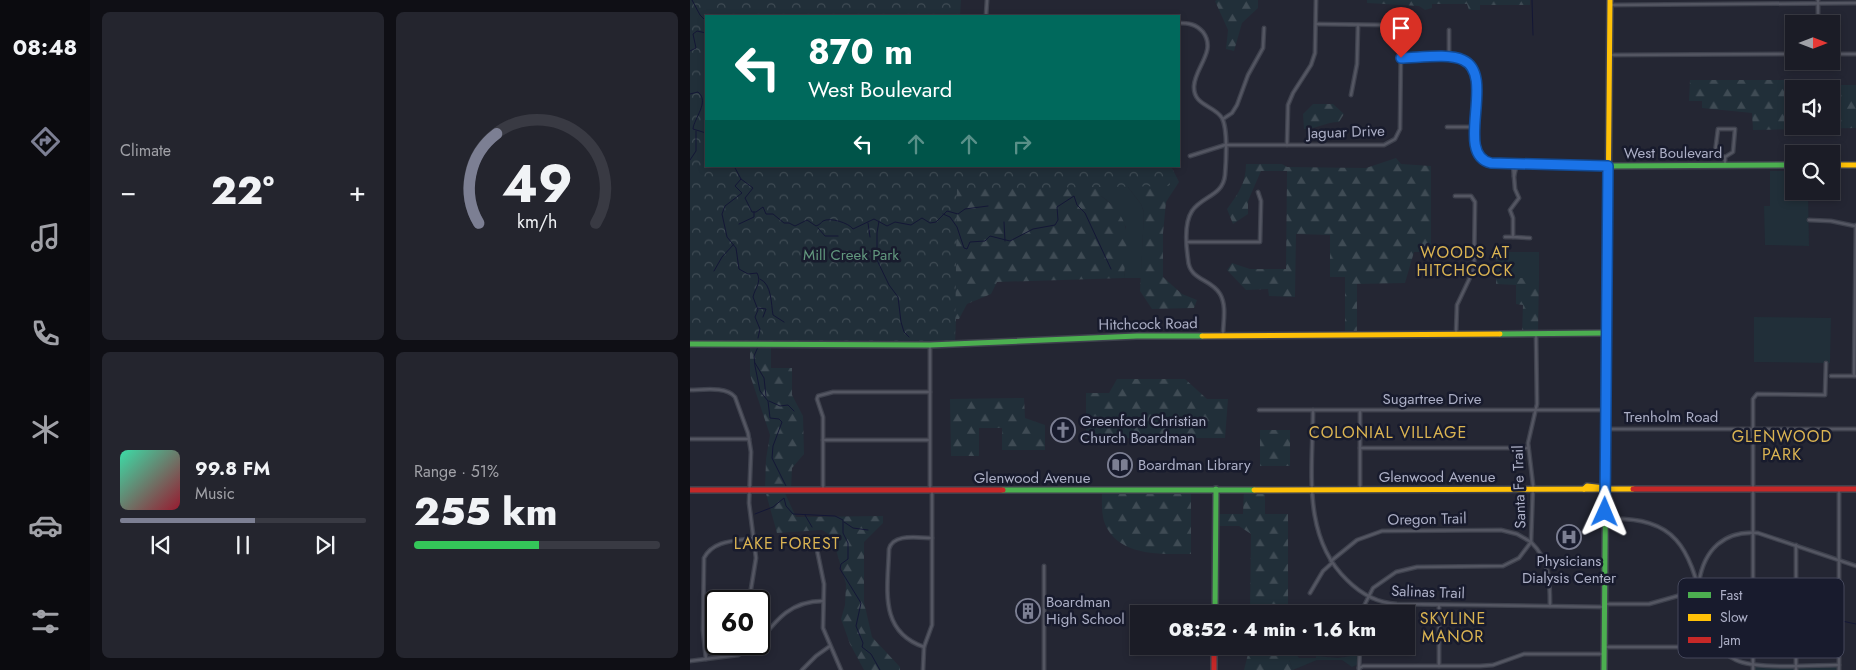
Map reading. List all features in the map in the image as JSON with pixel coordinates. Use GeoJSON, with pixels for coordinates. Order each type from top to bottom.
{"type":"FeatureCollection","features":[{"type":"Feature","properties":{"kind":"street"},"geometry":{"type":"LineString","coordinates":[[986,0],[986,15]]}},
{"type":"Feature","properties":{"kind":"street"},"geometry":{"type":"LineString","coordinates":[[1287,145],[1288,105],[1313,60],[1316,0]]}},
{"type":"Feature","properties":{"kind":"street"},"geometry":{"type":"LineString","coordinates":[[1604,670],[1610,2],[1856,3]]}},
{"type":"Feature","properties":{"kind":"street"},"geometry":{"type":"LineString","coordinates":[[1818,2],[1818,15]]}},
{"type":"Feature","properties":{"kind":"street"},"geometry":{"type":"LineString","coordinates":[[1180,23],[1195,26],[1206,37],[1207,53],[1195,80],[1194,92],[1201,103],[1217,112],[1223,119],[1225,145],[1223,183],[1215,193],[1199,203],[1192,211],[1188,222],[1188,261],[1192,272],[1216,288],[1222,298],[1223,335]]}},
{"type":"Feature","properties":{"kind":"street","name":"Jaguar Drive"},"geometry":{"type":"LineString","coordinates":[[1190,156],[1225,145],[1384,144],[1393,141],[1400,129],[1401,58],[1400,39],[1394,28],[1385,25],[1316,24]]}},
{"type":"Feature","properties":{"kind":"street"},"geometry":{"type":"LineString","coordinates":[[1351,95],[1357,64],[1358,25]]}},
{"type":"Feature","properties":{"kind":"street"},"geometry":{"type":"LineString","coordinates":[[1223,119],[1238,106],[1248,75],[1263,48],[1264,28]]}},
{"type":"Feature","properties":{"kind":"street"},"geometry":{"type":"LineString","coordinates":[[1449,58],[1450,30]]}},
{"type":"Feature","properties":{"kind":"street"},"geometry":{"type":"LineString","coordinates":[[1609,55],[1785,54]]}},
{"type":"Feature","properties":{"kind":"street"},"geometry":{"type":"LineString","coordinates":[[1840,54],[1856,54]]}},
{"type":"Feature","properties":{"kind":"street","name":"West Boulevard"},"geometry":{"type":"LineString","coordinates":[[1401,58],[1465,60],[1475,72],[1476,150],[1481,158],[1489,163],[1608,166],[1785,166]]}},
{"type":"Feature","properties":{"kind":"street"},"geometry":{"type":"LineString","coordinates":[[1446,126],[1476,127]]}},
{"type":"Feature","properties":{"kind":"street"},"geometry":{"type":"LineString","coordinates":[[1718,129],[1735,129],[1733,152],[1725,157],[1715,153],[1718,129]]}},
{"type":"Feature","properties":{"kind":"street"},"geometry":{"type":"LineString","coordinates":[[1725,157],[1725,166]]}},
{"type":"Feature","properties":{"kind":"street"},"geometry":{"type":"LineString","coordinates":[[1513,237],[1513,218],[1510,210],[1520,198],[1515,189],[1515,164]]}},
{"type":"Feature","properties":{"kind":"street"},"geometry":{"type":"LineString","coordinates":[[1840,165],[1856,165]]}},
{"type":"Feature","properties":{"kind":"street"},"geometry":{"type":"LineString","coordinates":[[1188,242],[1260,242],[1261,201],[1258,192]]}},
{"type":"Feature","properties":{"kind":"street"},"geometry":{"type":"LineString","coordinates":[[1455,196],[1471,196],[1475,202],[1474,269],[1457,305],[1456,334]]}},
{"type":"Feature","properties":{"kind":"street"},"geometry":{"type":"LineString","coordinates":[[1809,220],[1832,221],[1856,226],[1855,376],[1831,376]]}},
{"type":"Feature","properties":{"kind":"street"},"geometry":{"type":"LineString","coordinates":[[1505,237],[1530,238]]}},
{"type":"Feature","properties":{"kind":"street","name":"Santa Fe Trail"},"geometry":{"type":"LineString","coordinates":[[1536,333],[1536,410],[1528,448],[1533,489],[1531,542],[1541,554],[1548,568],[1550,606]]}},
{"type":"Feature","properties":{"kind":"street","name":"Hitchcock Road"},"geometry":{"type":"LineString","coordinates":[[690,344],[930,345],[1136,336],[1606,333]]}},
{"type":"Feature","properties":{"kind":"street"},"geometry":{"type":"LineString","coordinates":[[923,670],[924,647],[932,625],[930,345]]}},
{"type":"Feature","properties":{"kind":"street"},"geometry":{"type":"LineString","coordinates":[[1753,578],[1753,429],[1755,395],[1825,395],[1826,363]]}},
{"type":"Feature","properties":{"kind":"street"},"geometry":{"type":"LineString","coordinates":[[690,390],[727,390],[732,393],[748,438],[751,452],[749,490],[756,567],[751,590]]}},
{"type":"Feature","properties":{"kind":"street"},"geometry":{"type":"LineString","coordinates":[[823,490],[823,417],[817,400],[819,395],[833,392],[930,392]]}},
{"type":"Feature","properties":{"kind":"street","name":"Sugartree Drive"},"geometry":{"type":"LineString","coordinates":[[1259,410],[1606,410]]}},
{"type":"Feature","properties":{"kind":"street","name":"Salinas Trail"},"geometry":{"type":"LineString","coordinates":[[1313,410],[1313,489],[1316,526],[1331,562],[1350,584],[1368,596],[1390,604],[1550,606],[1650,604],[1678,596]]}},
{"type":"Feature","properties":{"kind":"street"},"geometry":{"type":"LineString","coordinates":[[1360,410],[1360,489]]}},
{"type":"Feature","properties":{"kind":"street","name":"Trenholm Road"},"geometry":{"type":"LineString","coordinates":[[1606,429],[1856,429]]}},
{"type":"Feature","properties":{"kind":"street"},"geometry":{"type":"LineString","coordinates":[[690,439],[748,438]]}},
{"type":"Feature","properties":{"kind":"street"},"geometry":{"type":"LineString","coordinates":[[823,440],[930,440]]}},
{"type":"Feature","properties":{"kind":"street"},"geometry":{"type":"LineString","coordinates":[[1360,448],[1528,448]]}},
{"type":"Feature","properties":{"kind":"street"},"geometry":{"type":"LineString","coordinates":[[1838,489],[1839,578]]}},
{"type":"Feature","properties":{"kind":"street","name":"Glenwood Avenue"},"geometry":{"type":"LineString","coordinates":[[690,490],[1856,489]]}},
{"type":"Feature","properties":{"kind":"street"},"geometry":{"type":"LineString","coordinates":[[1215,605],[1216,490]]}},
{"type":"Feature","properties":{"kind":"street"},"geometry":{"type":"LineString","coordinates":[[1605,519],[1643,520],[1667,532],[1685,551],[1696,578]]}},
{"type":"Feature","properties":{"kind":"street","name":"Oregon Trail"},"geometry":{"type":"LineString","coordinates":[[1310,593],[1323,571],[1357,540],[1390,530],[1501,530],[1517,534],[1531,542]]}},
{"type":"Feature","properties":{"kind":"street"},"geometry":{"type":"LineString","coordinates":[[1700,578],[1704,562],[1717,544],[1734,534],[1753,532],[1856,566]]}},
{"type":"Feature","properties":{"kind":"street"},"geometry":{"type":"LineString","coordinates":[[706,659],[703,630],[704,558],[708,550],[718,544],[754,538]]}},
{"type":"Feature","properties":{"kind":"street"},"geometry":{"type":"LineString","coordinates":[[924,647],[902,636],[891,618],[888,604],[889,549],[891,543],[897,539],[932,538]]}},
{"type":"Feature","properties":{"kind":"street"},"geometry":{"type":"LineString","coordinates":[[1364,605],[1368,596],[1382,580],[1401,570],[1417,567],[1503,566],[1520,558],[1531,542]]}},
{"type":"Feature","properties":{"kind":"street"},"geometry":{"type":"LineString","coordinates":[[816,545],[824,578],[822,624],[841,670]]}},
{"type":"Feature","properties":{"kind":"street"},"geometry":{"type":"LineString","coordinates":[[1796,545],[1796,578]]}},
{"type":"Feature","properties":{"kind":"street"},"geometry":{"type":"LineString","coordinates":[[1044,566],[1044,670]]}},
{"type":"Feature","properties":{"kind":"street"},"geometry":{"type":"LineString","coordinates":[[770,630],[790,608],[804,602],[823,601]]}},
{"type":"Feature","properties":{"kind":"street"},"geometry":{"type":"LineString","coordinates":[[1439,604],[1439,666]]}},
{"type":"Feature","properties":{"kind":"street"},"geometry":{"type":"LineString","coordinates":[[802,670],[816,656],[830,646]]}},
{"type":"Feature","properties":{"kind":"street"},"geometry":{"type":"LineString","coordinates":[[1604,647],[1678,648]]}},
{"type":"Feature","properties":{"kind":"street"},"geometry":{"type":"LineString","coordinates":[[1359,669],[1363,666],[1488,666],[1524,654],[1604,654]]}},
{"type":"Feature","properties":{"kind":"street"},"geometry":{"type":"LineString","coordinates":[[690,661],[732,655]]}},
{"type":"Feature","properties":{"kind":"street"},"geometry":{"type":"LineString","coordinates":[[1214,655],[1214,670]]}},
{"type":"Feature","properties":{"kind":"street"},"geometry":{"type":"LineString","coordinates":[[1359,669],[1360,655]]}},
{"type":"Feature","properties":{"kind":"street"},"geometry":{"type":"LineString","coordinates":[[1732,658],[1753,665],[1839,665]]}},
{"type":"Feature","properties":{"kind":"street"},"geometry":{"type":"LineString","coordinates":[[1753,658],[1753,670]]}},
{"type":"Feature","properties":{"kind":"street"},"geometry":{"type":"LineString","coordinates":[[1796,658],[1796,670]]}},
{"type":"Feature","properties":{"kind":"street"},"geometry":{"type":"LineString","coordinates":[[1839,658],[1839,670]]}},
{"type":"Feature","properties":{"kind":"green space","name":"Mill Creek Park"},"geometry":{"type":"Polygon","coordinates":[[[690,0],[961,0],[960,15],[705,15],[705,167],[1172,167],[1179,182],[1166,202],[1163,233],[1163,277],[1182,294],[1197,300],[1194,308],[1152,309],[1140,291],[1144,212],[1141,204],[1128,187],[1101,187],[1101,196],[1120,214],[1124,223],[1127,242],[1124,278],[997,282],[991,294],[967,304],[959,319],[956,319],[955,344],[771,344],[771,368],[792,368],[792,395],[803,416],[804,454],[792,468],[791,490],[784,491],[796,517],[883,516],[883,523],[864,542],[864,602],[872,637],[900,667],[900,670],[864,670],[850,644],[841,619],[845,605],[846,584],[832,536],[822,530],[777,533],[765,490],[766,459],[770,435],[750,375],[750,344],[690,344],[690,0]]]}},
{"type":"Feature","properties":{"kind":"green space","name":"Mill Creek Park"},"geometry":{"type":"Polygon","coordinates":[[[690,0],[957,0],[957,15],[705,15],[705,167],[1170,167],[1170,186],[957,189],[955,344],[690,344],[690,0]]]}},
{"type":"Feature","properties":{"kind":"green space"},"geometry":{"type":"Polygon","coordinates":[[[1258,0],[1258,8],[1242,23],[1234,51],[1226,49],[1228,30],[1215,1],[1258,0]]]}},
{"type":"Feature","properties":{"kind":"green space"},"geometry":{"type":"Polygon","coordinates":[[[1367,0],[1530,0],[1530,5],[1480,5],[1480,10],[1469,10],[1467,4],[1432,4],[1432,8],[1425,10],[1419,6],[1367,3],[1367,0]]]}},
{"type":"Feature","properties":{"kind":"green space"},"geometry":{"type":"Polygon","coordinates":[[[1690,80],[1785,80],[1785,129],[1753,130],[1752,113],[1702,108],[1702,101],[1689,101],[1690,80]]]}},
{"type":"Feature","properties":{"kind":"green space"},"geometry":{"type":"Polygon","coordinates":[[[1840,85],[1856,85],[1856,128],[1840,128],[1840,85]]]}},
{"type":"Feature","properties":{"kind":"green space"},"geometry":{"type":"Polygon","coordinates":[[[1313,104],[1333,104],[1344,114],[1339,122],[1304,129],[1303,114],[1313,104]]]}},
{"type":"Feature","properties":{"kind":"green space"},"geometry":{"type":"Polygon","coordinates":[[[1396,158],[1401,164],[1431,166],[1431,252],[1414,252],[1405,283],[1357,284],[1357,335],[1345,335],[1345,277],[1330,277],[1330,235],[1296,234],[1295,297],[1269,296],[1268,289],[1246,290],[1227,270],[1232,263],[1250,269],[1286,269],[1287,171],[1261,171],[1248,201],[1248,214],[1233,224],[1227,209],[1241,188],[1245,177],[1246,164],[1282,164],[1287,167],[1366,168],[1396,158]]]}},
{"type":"Feature","properties":{"kind":"green space"},"geometry":{"type":"Polygon","coordinates":[[[1770,171],[1785,171],[1785,200],[1808,200],[1809,246],[1765,245],[1764,206],[1770,206],[1770,171]]]}},
{"type":"Feature","properties":{"kind":"green space"},"geometry":{"type":"Polygon","coordinates":[[[1101,187],[1128,187],[1141,204],[1144,212],[1141,278],[1124,278],[1126,227],[1110,203],[1101,196],[1101,187]]]}},
{"type":"Feature","properties":{"kind":"green space"},"geometry":{"type":"Polygon","coordinates":[[[1496,252],[1507,252],[1507,278],[1539,278],[1538,333],[1522,334],[1523,305],[1516,304],[1516,285],[1496,284],[1496,252]]]}},
{"type":"Feature","properties":{"kind":"green space"},"geometry":{"type":"Polygon","coordinates":[[[1507,252],[1539,252],[1539,278],[1506,278],[1507,252]]]}},
{"type":"Feature","properties":{"kind":"green space"},"geometry":{"type":"Polygon","coordinates":[[[1754,317],[1831,318],[1830,363],[1754,362],[1754,317]]]}},
{"type":"Feature","properties":{"kind":"green space"},"geometry":{"type":"Polygon","coordinates":[[[1117,379],[1185,379],[1207,399],[1228,399],[1225,438],[1086,438],[1086,393],[1109,393],[1117,379]]]}},
{"type":"Feature","properties":{"kind":"green space"},"geometry":{"type":"Polygon","coordinates":[[[1024,398],[1025,418],[1045,425],[1045,450],[1002,450],[1002,428],[979,428],[979,456],[951,456],[950,399],[1024,398]]]}},
{"type":"Feature","properties":{"kind":"green space"},"geometry":{"type":"Polygon","coordinates":[[[1260,430],[1290,430],[1290,466],[1260,466],[1260,430]]]}},
{"type":"Feature","properties":{"kind":"green space"},"geometry":{"type":"Polygon","coordinates":[[[1191,489],[1191,554],[1154,553],[1130,548],[1120,543],[1111,535],[1105,524],[1102,512],[1102,490],[1191,489]]]}},
{"type":"Feature","properties":{"kind":"green space"},"geometry":{"type":"Polygon","coordinates":[[[1244,489],[1265,489],[1265,514],[1288,514],[1288,605],[1250,605],[1251,534],[1239,526],[1215,526],[1215,514],[1243,514],[1244,489]]]}},
{"type":"Feature","properties":{"kind":"green space"},"geometry":{"type":"Polygon","coordinates":[[[1248,655],[1289,655],[1293,670],[1244,670],[1248,655]]]}},
{"type":"Feature","properties":{"kind":"green space"},"geometry":{"type":"Polygon","coordinates":[[[1289,655],[1297,655],[1299,658],[1360,656],[1359,664],[1352,667],[1342,660],[1317,660],[1293,670],[1289,655]]]}},
{"type":"Feature","properties":{"kind":"green space"},"geometry":{"type":"Polygon","coordinates":[[[1753,665],[1839,665],[1839,670],[1753,670],[1753,665]]]}},
{"type":"Feature","properties":{"kind":"waterway"},"geometry":{"type":"LineString","coordinates":[[692,0],[705,20]]}},
{"type":"Feature","properties":{"kind":"waterway"},"geometry":{"type":"LineString","coordinates":[[1532,0],[1533,35]]}},
{"type":"Feature","properties":{"kind":"waterway"},"geometry":{"type":"LineString","coordinates":[[690,51],[696,48],[693,34],[697,31],[705,33]]}},
{"type":"Feature","properties":{"kind":"waterway"},"geometry":{"type":"LineString","coordinates":[[690,94],[698,92],[702,100],[693,129],[705,133]]}},
{"type":"Feature","properties":{"kind":"waterway"},"geometry":{"type":"LineString","coordinates":[[690,160],[696,151],[696,131]]}},
{"type":"Feature","properties":{"kind":"waterway"},"geometry":{"type":"LineString","coordinates":[[735,167],[741,179],[735,186],[742,193],[725,206],[722,214],[727,237],[736,248],[739,269],[748,274],[757,273],[758,276],[753,297],[758,310],[755,317],[760,329],[758,338]]}},
{"type":"Feature","properties":{"kind":"waterway"},"geometry":{"type":"LineString","coordinates":[[741,179],[753,188],[745,198],[752,212],[756,212],[763,207],[766,214],[773,214],[784,223],[795,226],[807,220],[816,226],[826,220],[835,220],[853,229],[874,219],[887,226],[895,222],[911,225],[922,218],[930,223],[936,222],[947,211],[958,214],[965,209],[988,206]]}},
{"type":"Feature","properties":{"kind":"waterway"},"geometry":{"type":"LineString","coordinates":[[943,214],[950,217],[957,227],[964,248],[967,249],[970,242],[985,241],[990,236],[1010,241],[1033,229],[1055,225],[1058,220],[1057,207],[1074,196],[1077,205],[1085,213],[1111,269]]}},
{"type":"Feature","properties":{"kind":"waterway"},"geometry":{"type":"LineString","coordinates":[[739,224],[754,217],[754,212]]}},
{"type":"Feature","properties":{"kind":"waterway"},"geometry":{"type":"LineString","coordinates":[[879,221],[877,260],[889,285],[898,297],[901,322],[904,332],[909,337]]}},
{"type":"Feature","properties":{"kind":"waterway"},"geometry":{"type":"LineString","coordinates":[[1004,222],[1005,241]]}},
{"type":"Feature","properties":{"kind":"waterway"},"geometry":{"type":"LineString","coordinates":[[868,223],[870,237]]}},
{"type":"Feature","properties":{"kind":"waterway"},"geometry":{"type":"LineString","coordinates":[[818,228],[825,236],[838,236]]}},
{"type":"Feature","properties":{"kind":"waterway"},"geometry":{"type":"LineString","coordinates":[[714,271],[722,257],[734,244]]}},
{"type":"Feature","properties":{"kind":"waterway"},"geometry":{"type":"LineString","coordinates":[[760,279],[767,285],[769,290],[773,315],[784,322]]}},
{"type":"Feature","properties":{"kind":"waterway"},"geometry":{"type":"LineString","coordinates":[[758,308],[766,309],[763,317]]}},
{"type":"Feature","properties":{"kind":"waterway"},"geometry":{"type":"LineString","coordinates":[[758,347],[754,356],[760,391],[768,401],[770,418],[779,419],[782,422],[773,446],[772,458],[786,486]]}},
{"type":"Feature","properties":{"kind":"waterway"},"geometry":{"type":"LineString","coordinates":[[755,363],[764,378],[766,396]]}},
{"type":"Feature","properties":{"kind":"waterway"},"geometry":{"type":"LineString","coordinates":[[769,401],[780,406],[788,405],[794,411]]}},
{"type":"Feature","properties":{"kind":"waterway"},"geometry":{"type":"LineString","coordinates":[[755,514],[773,507],[784,498],[786,506],[793,514],[835,516],[843,520],[843,533],[848,543],[848,559],[841,564],[840,569],[861,603],[856,626],[863,643],[862,647],[871,654],[880,670]]}},
{"type":"Feature","properties":{"kind":"waterway"},"geometry":{"type":"LineString","coordinates":[[805,515],[812,527]]}},
{"type":"Feature","properties":{"kind":"waterway"},"geometry":{"type":"LineString","coordinates":[[844,522],[853,528],[868,530]]}},
{"type":"Feature","properties":{"kind":"waterway"},"geometry":{"type":"LineString","coordinates":[[1844,621],[1856,624]]}},
{"type":"Feature","properties":{"kind":"traffic: fast"},"geometry":{"type":"LineString","coordinates":[[1608,166],[1785,165]]}},
{"type":"Feature","properties":{"kind":"traffic: fast"},"geometry":{"type":"LineString","coordinates":[[1500,334],[1606,333]]}},
{"type":"Feature","properties":{"kind":"traffic: fast"},"geometry":{"type":"LineString","coordinates":[[690,344],[930,345],[1137,336],[1202,336]]}},
{"type":"Feature","properties":{"kind":"traffic: fast"},"geometry":{"type":"LineString","coordinates":[[1604,670],[1606,437]]}},
{"type":"Feature","properties":{"kind":"traffic: fast"},"geometry":{"type":"LineString","coordinates":[[1215,605],[1216,489]]}},
{"type":"Feature","properties":{"kind":"traffic: fast"},"geometry":{"type":"LineString","coordinates":[[1003,490],[1254,490]]}},
{"type":"Feature","properties":{"kind":"traffic: slow"},"geometry":{"type":"LineString","coordinates":[[1606,437],[1610,0]]}},
{"type":"Feature","properties":{"kind":"traffic: slow"},"geometry":{"type":"LineString","coordinates":[[1840,165],[1856,165]]}},
{"type":"Feature","properties":{"kind":"traffic: slow"},"geometry":{"type":"LineString","coordinates":[[1202,336],[1500,334]]}},
{"type":"Feature","properties":{"kind":"traffic: slow"},"geometry":{"type":"LineString","coordinates":[[1584,489],[1587,486],[1605,488]]}},
{"type":"Feature","properties":{"kind":"traffic: slow"},"geometry":{"type":"LineString","coordinates":[[1254,490],[1633,489]]}},
{"type":"Feature","properties":{"kind":"traffic: jam"},"geometry":{"type":"LineString","coordinates":[[1633,489],[1856,489]]}},
{"type":"Feature","properties":{"kind":"traffic: jam"},"geometry":{"type":"LineString","coordinates":[[690,490],[1003,490]]}},
{"type":"Feature","properties":{"kind":"traffic: jam"},"geometry":{"type":"LineString","coordinates":[[1214,655],[1214,670]]}},
{"type":"Feature","properties":{"kind":"place","name":"Greenford Christian Church Boardman"},"geometry":{"type":"Point","coordinates":[1063,430]}},
{"type":"Feature","properties":{"kind":"place","name":"Boardman Library"},"geometry":{"type":"Point","coordinates":[1120,465]}},
{"type":"Feature","properties":{"kind":"place","name":"Physicians Dialysis Center"},"geometry":{"type":"Point","coordinates":[1569,537]}},
{"type":"Feature","properties":{"kind":"place","name":"Boardman High School"},"geometry":{"type":"Point","coordinates":[1028,611]}},
{"type":"Feature","properties":{"kind":"district","name":"WOODS AT HITCHCOCK"},"geometry":{"type":"Point","coordinates":[1465,261]}},
{"type":"Feature","properties":{"kind":"district","name":"COLONIAL VILLAGE"},"geometry":{"type":"Point","coordinates":[1388,432]}},
{"type":"Feature","properties":{"kind":"district","name":"GLENWOOD PARK"},"geometry":{"type":"Point","coordinates":[1782,445]}},
{"type":"Feature","properties":{"kind":"district","name":"LAKE FOREST"},"geometry":{"type":"Point","coordinates":[787,543]}},
{"type":"Feature","properties":{"kind":"district","name":"SKYLINE MANOR"},"geometry":{"type":"Point","coordinates":[1453,627]}},
{"type":"Feature","properties":{"kind":"route"},"geometry":{"type":"LineString","coordinates":[[1401,58],[1458,58],[1465,60],[1473,68],[1476,79],[1476,150],[1479,157],[1484,161],[1491,163],[1608,166],[1605,512]]}}]}
